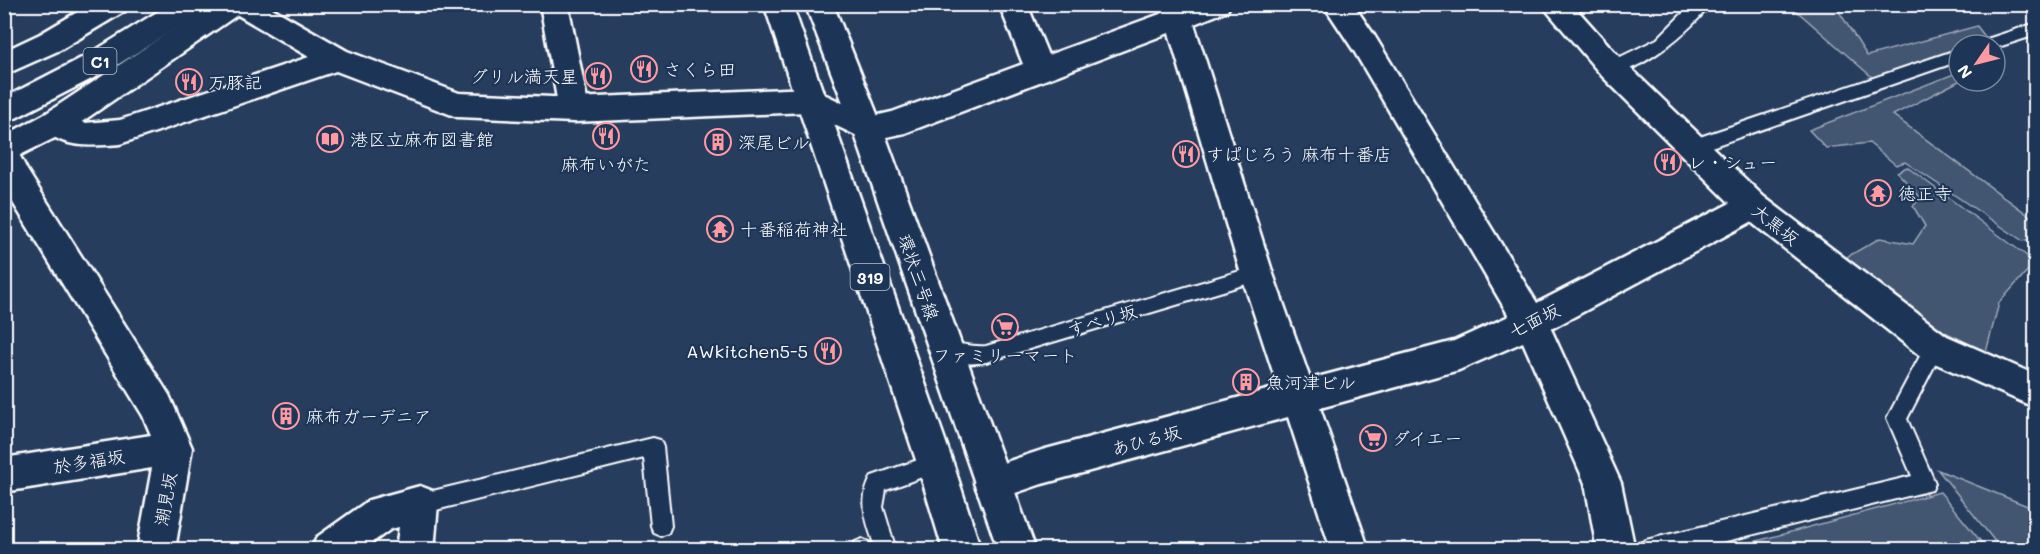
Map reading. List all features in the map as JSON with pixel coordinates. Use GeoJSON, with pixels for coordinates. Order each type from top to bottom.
{"type":"FeatureCollection","features":[{"type":"Feature","properties":{"kind":"main road"},"geometry":{"type":"LineString","coordinates":[[4,64],[50,42],[115,4]]}},
{"type":"Feature","properties":{"kind":"main road"},"geometry":{"type":"LineString","coordinates":[[174,448],[157,407],[15,178],[4,153],[56,123],[233,4]]}},
{"type":"Feature","properties":{"kind":"main road"},"geometry":{"type":"LineString","coordinates":[[241,4],[337,59],[457,105],[574,110],[811,100],[868,129],[894,124],[1040,71],[1177,12],[1217,4]]}},
{"type":"Feature","properties":{"kind":"main road"},"geometry":{"type":"LineString","coordinates":[[554,4],[574,110]]}},
{"type":"Feature","properties":{"kind":"main road","name":"319"},"geometry":{"type":"LineString","coordinates":[[778,4],[935,463],[962,549]]}},
{"type":"Feature","properties":{"kind":"main road","name":"環状三号線"},"geometry":{"type":"LineString","coordinates":[[819,4],[868,129],[1017,549]]}},
{"type":"Feature","properties":{"kind":"main road"},"geometry":{"type":"LineString","coordinates":[[1013,4],[1040,71]]}},
{"type":"Feature","properties":{"kind":"main road"},"geometry":{"type":"LineString","coordinates":[[1337,4],[1364,43],[1531,323],[1603,483],[1616,549]]}},
{"type":"Feature","properties":{"kind":"main road","name":"大黒坂"},"geometry":{"type":"LineString","coordinates":[[1555,4],[1612,68],[1694,146],[1753,207],[1935,347],[2036,392]]}},
{"type":"Feature","properties":{"kind":"main road","name":"C1"},"geometry":{"type":"LineString","coordinates":[[7,102],[101,61],[182,7]]}},
{"type":"Feature","properties":{"kind":"main road"},"geometry":{"type":"LineString","coordinates":[[1177,12],[1257,274],[1350,549]]}},
{"type":"Feature","properties":{"kind":"main road"},"geometry":{"type":"LineString","coordinates":[[56,123],[83,135],[120,132],[337,59]]}},
{"type":"Feature","properties":{"kind":"main road","name":"七面坂"},"geometry":{"type":"LineString","coordinates":[[1301,399],[1459,355],[1531,323],[1753,207]]}},
{"type":"Feature","properties":{"kind":"main road","name":"あひる坂"},"geometry":{"type":"LineString","coordinates":[[992,483],[1042,467],[1301,399]]}},
{"type":"Feature","properties":{"kind":"main road","name":"於多福坂"},"geometry":{"type":"LineString","coordinates":[[4,475],[174,448]]}},
{"type":"Feature","properties":{"kind":"main road","name":"潮見坂"},"geometry":{"type":"LineString","coordinates":[[156,549],[174,448]]}},
{"type":"Feature","properties":{"kind":"main road"},"geometry":{"type":"LineString","coordinates":[[330,549],[382,513],[420,504],[416,549]]}},
{"type":"Feature","properties":{"kind":"lane"},"geometry":{"type":"LineString","coordinates":[[1612,68],[1647,53],[1676,32],[1695,10],[1704,4]]}},
{"type":"Feature","properties":{"kind":"lane"},"geometry":{"type":"LineString","coordinates":[[2007,38],[2036,29]]}},
{"type":"Feature","properties":{"kind":"lane"},"geometry":{"type":"LineString","coordinates":[[1694,146],[1947,59]]}},
{"type":"Feature","properties":{"kind":"lane","name":"すべり坂"},"geometry":{"type":"LineString","coordinates":[[945,351],[974,356],[986,354],[1257,274]]}},
{"type":"Feature","properties":{"kind":"lane"},"geometry":{"type":"LineString","coordinates":[[1646,549],[1925,483],[1897,418],[1935,347]]}},
{"type":"Feature","properties":{"kind":"lane"},"geometry":{"type":"LineString","coordinates":[[420,504],[653,447],[661,526]]}},
{"type":"Feature","properties":{"kind":"lane"},"geometry":{"type":"LineString","coordinates":[[886,549],[872,504],[873,490],[879,483],[935,463]]}},
{"type":"Feature","properties":{"kind":"shaded area"},"geometry":{"type":"Polygon","coordinates":[[[1790,5],[1835,5],[1867,56],[1947,34],[1947,52],[1873,78],[1790,5]]]}},
{"type":"Feature","properties":{"kind":"shaded area"},"geometry":{"type":"Polygon","coordinates":[[[1977,26],[1982,33],[1951,33],[1977,26]]]}},
{"type":"Feature","properties":{"kind":"shaded area"},"geometry":{"type":"Polygon","coordinates":[[[1947,77],[1947,87],[1893,115],[2035,220],[2035,237],[2023,241],[1905,162],[1896,165],[1869,143],[1826,148],[1809,130],[1947,77]]]}},
{"type":"Feature","properties":{"kind":"shaded area"},"geometry":{"type":"Polygon","coordinates":[[[1907,167],[2035,262],[1999,303],[1986,352],[1918,319],[1845,258],[1880,238],[1913,244],[1925,226],[1913,206],[1921,198],[1897,172],[1907,167]]]}},
{"type":"Feature","properties":{"kind":"shaded area"},"geometry":{"type":"Polygon","coordinates":[[[1938,470],[2035,509],[2035,549],[2001,549],[1938,470]]]}},
{"type":"Feature","properties":{"kind":"shaded area"},"geometry":{"type":"Polygon","coordinates":[[[1940,492],[1987,549],[1727,549],[1940,492]]]}},
{"type":"Feature","properties":{"kind":"place","name":"さくら田"},"geometry":{"type":"Point","coordinates":[644,69]}},
{"type":"Feature","properties":{"kind":"place","name":"グリル満天星"},"geometry":{"type":"Point","coordinates":[598,76]}},
{"type":"Feature","properties":{"kind":"place","name":"万豚記"},"geometry":{"type":"Point","coordinates":[189,82]}},
{"type":"Feature","properties":{"kind":"place","name":"麻布いがた"},"geometry":{"type":"Point","coordinates":[606,136]}},
{"type":"Feature","properties":{"kind":"place","name":"港区立麻布図書館"},"geometry":{"type":"Point","coordinates":[330,139]}},
{"type":"Feature","properties":{"kind":"place","name":"深尾ビル"},"geometry":{"type":"Point","coordinates":[718,142]}},
{"type":"Feature","properties":{"kind":"place","name":"すぱじろう 麻布十番店"},"geometry":{"type":"Point","coordinates":[1186,154]}},
{"type":"Feature","properties":{"kind":"place","name":"レ・シュー"},"geometry":{"type":"Point","coordinates":[1668,162]}},
{"type":"Feature","properties":{"kind":"place","name":"徳正寺"},"geometry":{"type":"Point","coordinates":[1878,193]}},
{"type":"Feature","properties":{"kind":"place","name":"十番稲荷神社"},"geometry":{"type":"Point","coordinates":[720,229]}},
{"type":"Feature","properties":{"kind":"place","name":"ファミリーマート"},"geometry":{"type":"Point","coordinates":[1005,327]}},
{"type":"Feature","properties":{"kind":"place","name":"AWkitchen5-5"},"geometry":{"type":"Point","coordinates":[828,351]}},
{"type":"Feature","properties":{"kind":"place","name":"魚河津ビル"},"geometry":{"type":"Point","coordinates":[1246,382]}},
{"type":"Feature","properties":{"kind":"place","name":"麻布ガーデニア"},"geometry":{"type":"Point","coordinates":[286,416]}},
{"type":"Feature","properties":{"kind":"place","name":"ダイエー"},"geometry":{"type":"Point","coordinates":[1373,438]}}]}
